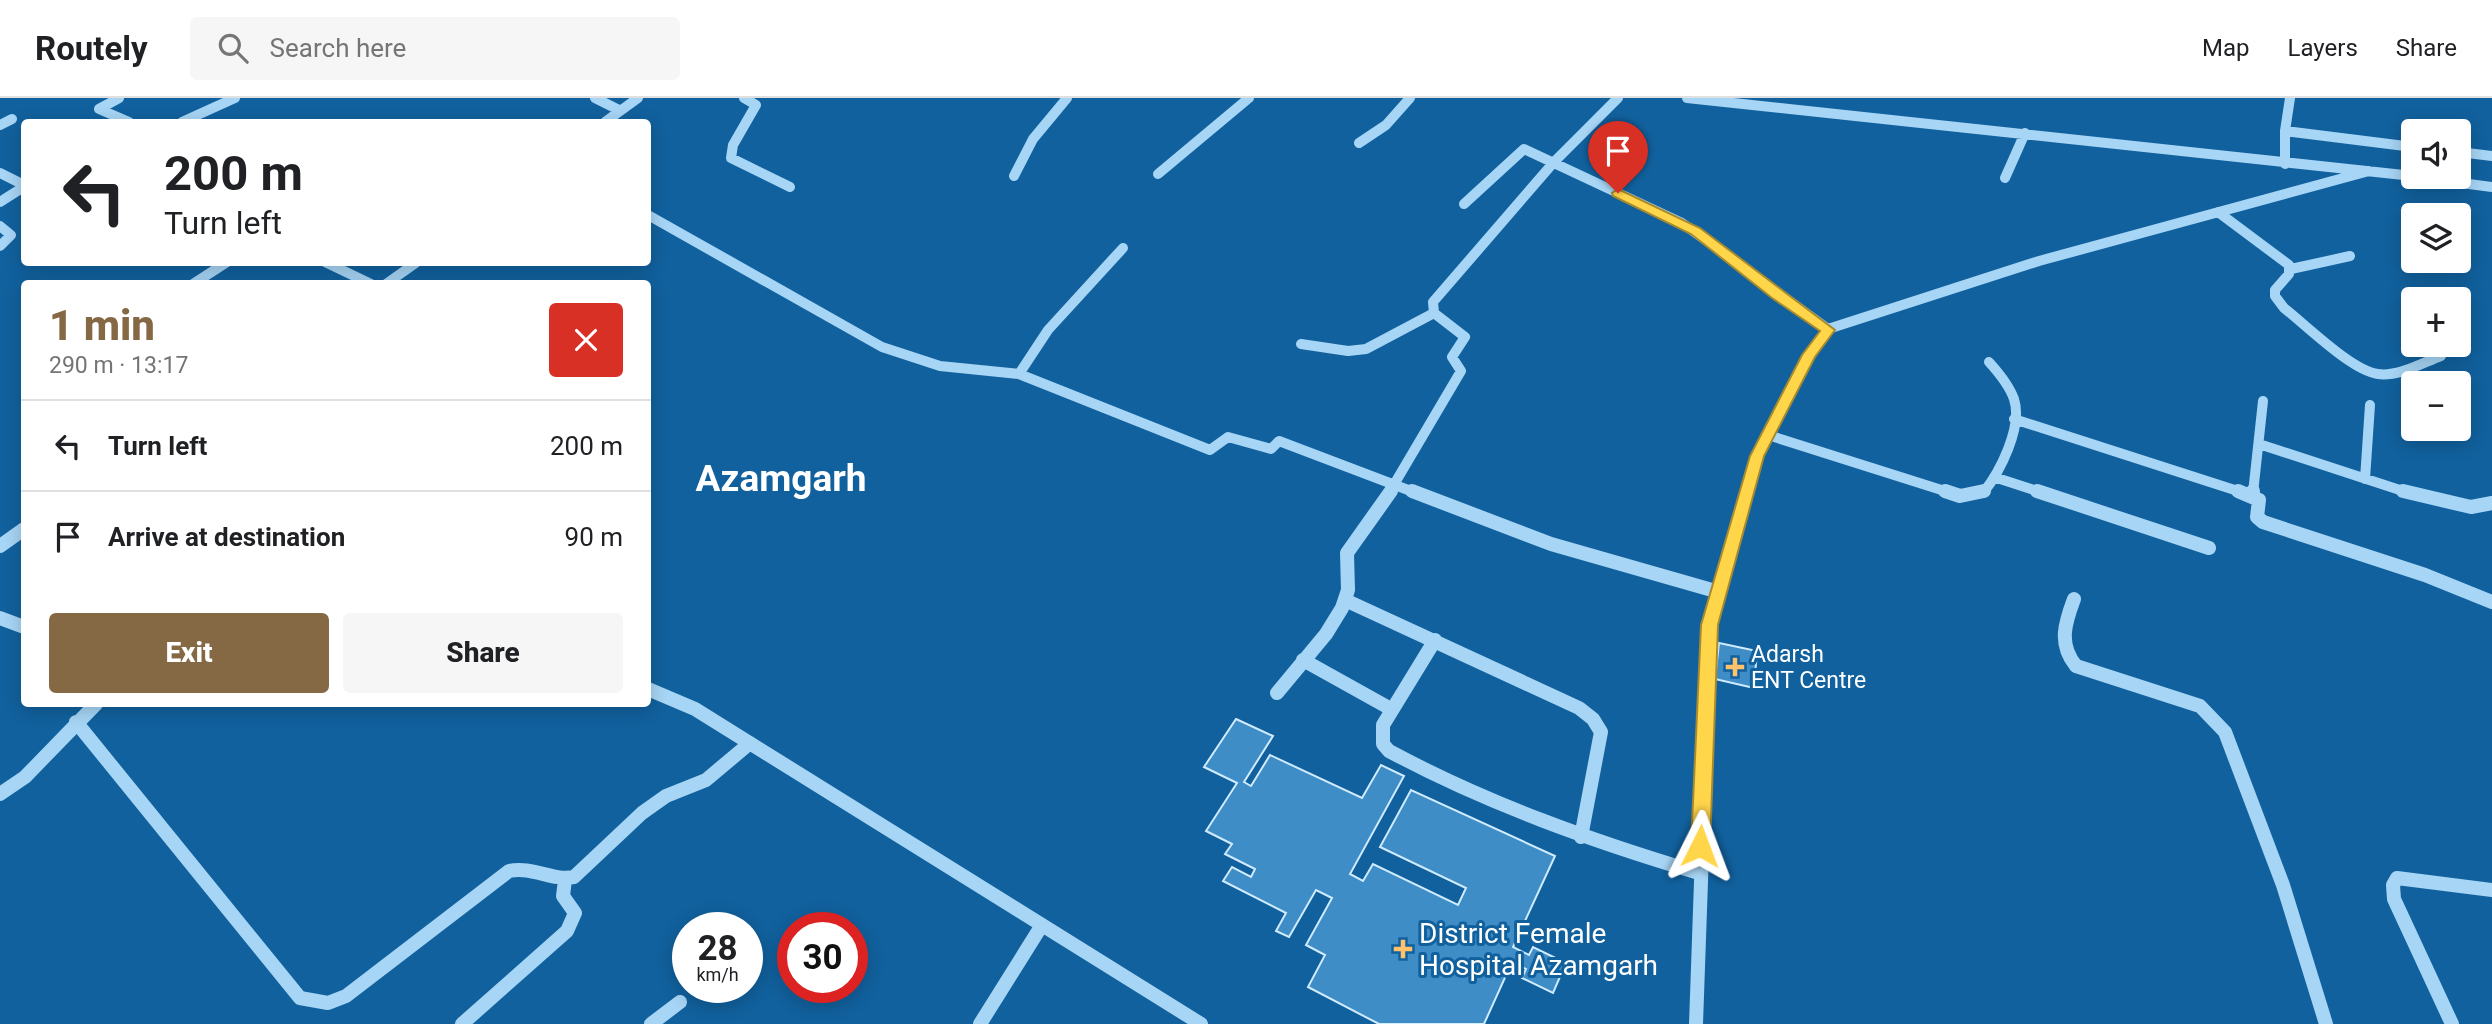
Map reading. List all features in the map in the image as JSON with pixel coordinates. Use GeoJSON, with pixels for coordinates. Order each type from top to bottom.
{"type":"FeatureCollection","features":[{"type":"Feature","properties":{"kind":"street"},"geometry":{"type":"LineString","coordinates":[[118,98],[99,108],[123,119]]}},
{"type":"Feature","properties":{"kind":"street"},"geometry":{"type":"LineString","coordinates":[[189,119],[235,98]]}},
{"type":"Feature","properties":{"kind":"street"},"geometry":{"type":"LineString","coordinates":[[594,98],[619,110]]}},
{"type":"Feature","properties":{"kind":"street"},"geometry":{"type":"LineString","coordinates":[[608,119],[638,98]]}},
{"type":"Feature","properties":{"kind":"street"},"geometry":{"type":"LineString","coordinates":[[744,98],[756,105],[755,112],[730,149],[731,158],[790,187]]}},
{"type":"Feature","properties":{"kind":"street"},"geometry":{"type":"LineString","coordinates":[[1014,176],[1033,139],[1067,98]]}},
{"type":"Feature","properties":{"kind":"street"},"geometry":{"type":"LineString","coordinates":[[1158,174],[1249,98]]}},
{"type":"Feature","properties":{"kind":"street"},"geometry":{"type":"LineString","coordinates":[[1359,143],[1386,125],[1410,98]]}},
{"type":"Feature","properties":{"kind":"street"},"geometry":{"type":"LineString","coordinates":[[1277,693],[1338,616],[1349,580],[1344,561],[1395,485],[1461,371],[1452,357],[1465,337],[1434,313],[1433,302],[1554,162],[1618,98]]}},
{"type":"Feature","properties":{"kind":"street"},"geometry":{"type":"LineString","coordinates":[[1687,98],[2401,175]]}},
{"type":"Feature","properties":{"kind":"street"},"geometry":{"type":"LineString","coordinates":[[2285,164],[2285,131],[2290,98]]}},
{"type":"Feature","properties":{"kind":"street"},"geometry":{"type":"LineString","coordinates":[[0,125],[12,120]]}},
{"type":"Feature","properties":{"kind":"street"},"geometry":{"type":"LineString","coordinates":[[2285,131],[2401,146]]}},
{"type":"Feature","properties":{"kind":"street"},"geometry":{"type":"LineString","coordinates":[[2004,178],[2025,133]]}},
{"type":"Feature","properties":{"kind":"street"},"geometry":{"type":"LineString","coordinates":[[1464,204],[1524,149],[1695,231],[1777,295],[1828,330]]}},
{"type":"Feature","properties":{"kind":"street"},"geometry":{"type":"LineString","coordinates":[[2471,153],[2492,156]]}},
{"type":"Feature","properties":{"kind":"street"},"geometry":{"type":"LineString","coordinates":[[1696,1024],[1699,873],[1710,625],[1757,456],[1809,355],[1828,330],[2039,261],[2369,171]]}},
{"type":"Feature","properties":{"kind":"street"},"geometry":{"type":"LineString","coordinates":[[0,173],[21,186]]}},
{"type":"Feature","properties":{"kind":"street"},"geometry":{"type":"LineString","coordinates":[[2471,184],[2492,187]]}},
{"type":"Feature","properties":{"kind":"street"},"geometry":{"type":"LineString","coordinates":[[0,202],[21,191]]}},
{"type":"Feature","properties":{"kind":"street"},"geometry":{"type":"LineString","coordinates":[[2218,212],[2283,258],[2291,270]]}},
{"type":"Feature","properties":{"kind":"street"},"geometry":{"type":"LineString","coordinates":[[651,217],[882,347],[940,366],[1019,374],[1210,450],[1228,437],[1271,449],[1279,441],[1551,544],[1719,592]]}},
{"type":"Feature","properties":{"kind":"street"},"geometry":{"type":"LineString","coordinates":[[0,226],[11,235],[0,246]]}},
{"type":"Feature","properties":{"kind":"street"},"geometry":{"type":"LineString","coordinates":[[1019,374],[1048,330],[1123,248]]}},
{"type":"Feature","properties":{"kind":"street"},"geometry":{"type":"LineString","coordinates":[[2350,256],[2291,270],[2274,290],[2278,303],[2362,369],[2388,375],[2438,357]]}},
{"type":"Feature","properties":{"kind":"street"},"geometry":{"type":"LineString","coordinates":[[199,280],[222,266]]}},
{"type":"Feature","properties":{"kind":"street"},"geometry":{"type":"LineString","coordinates":[[333,266],[363,280]]}},
{"type":"Feature","properties":{"kind":"street"},"geometry":{"type":"LineString","coordinates":[[392,280],[411,266]]}},
{"type":"Feature","properties":{"kind":"street"},"geometry":{"type":"LineString","coordinates":[[1301,344],[1348,351],[1366,349],[1434,313]]}},
{"type":"Feature","properties":{"kind":"street"},"geometry":{"type":"LineString","coordinates":[[1768,435],[1960,496],[1982,494],[1994,477],[2016,409],[2011,392],[1989,362]]}},
{"type":"Feature","properties":{"kind":"street"},"geometry":{"type":"LineString","coordinates":[[2253,496],[2263,401]]}},
{"type":"Feature","properties":{"kind":"street"},"geometry":{"type":"LineString","coordinates":[[2365,479],[2371,405]]}},
{"type":"Feature","properties":{"kind":"street"},"geometry":{"type":"LineString","coordinates":[[2014,419],[2253,496],[2259,500],[2257,517],[2263,522],[2416,572],[2492,602]]}},
{"type":"Feature","properties":{"kind":"street"},"geometry":{"type":"LineString","coordinates":[[2259,444],[2427,499],[2470,507],[2492,503]]}},
{"type":"Feature","properties":{"kind":"street"},"geometry":{"type":"LineString","coordinates":[[1994,477],[2209,548]]}},
{"type":"Feature","properties":{"kind":"street"},"geometry":{"type":"LineString","coordinates":[[0,546],[21,531]]}},
{"type":"Feature","properties":{"kind":"street"},"geometry":{"type":"LineString","coordinates":[[2074,599],[2062,634],[2067,657],[2076,666],[2200,706],[2225,732],[2283,886],[2326,1024]]}},
{"type":"Feature","properties":{"kind":"street"},"geometry":{"type":"LineString","coordinates":[[1345,600],[1579,708],[1593,719],[1601,732],[1581,837]]}},
{"type":"Feature","properties":{"kind":"street"},"geometry":{"type":"LineString","coordinates":[[0,618],[21,626]]}},
{"type":"Feature","properties":{"kind":"street"},"geometry":{"type":"LineString","coordinates":[[1435,640],[1391,709],[1380,734],[1389,751],[1507,807],[1581,837],[1699,873]]}},
{"type":"Feature","properties":{"kind":"street"},"geometry":{"type":"LineString","coordinates":[[1303,660],[1391,709]]}},
{"type":"Feature","properties":{"kind":"street"},"geometry":{"type":"LineString","coordinates":[[651,690],[695,709],[1201,1024]]}},
{"type":"Feature","properties":{"kind":"street"},"geometry":{"type":"LineString","coordinates":[[0,794],[25,777],[93,707]]}},
{"type":"Feature","properties":{"kind":"street"},"geometry":{"type":"LineString","coordinates":[[76,722],[300,998],[310,1002],[328,1003],[346,996],[509,871],[533,868],[565,880]]}},
{"type":"Feature","properties":{"kind":"street"},"geometry":{"type":"LineString","coordinates":[[565,880],[592,863],[642,813],[666,796],[706,780],[750,743]]}},
{"type":"Feature","properties":{"kind":"street"},"geometry":{"type":"LineString","coordinates":[[2452,1024],[2394,899],[2393,885],[2397,878],[2492,890]]}},
{"type":"Feature","properties":{"kind":"street"},"geometry":{"type":"LineString","coordinates":[[462,1024],[567,931],[575,912],[563,896],[565,880]]}},
{"type":"Feature","properties":{"kind":"street"},"geometry":{"type":"LineString","coordinates":[[980,1024],[1042,925]]}},
{"type":"Feature","properties":{"kind":"street"},"geometry":{"type":"LineString","coordinates":[[652,1024],[679,1003]]}},
{"type":"Feature","properties":{"kind":"building"},"geometry":{"type":"Polygon","coordinates":[[[1719,643],[1757,651],[1754,688],[1715,679],[1719,643]]]}},
{"type":"Feature","properties":{"kind":"building"},"geometry":{"type":"Polygon","coordinates":[[[1236,719],[1273,736],[1244,782],[1251,786],[1270,755],[1362,798],[1381,765],[1404,776],[1350,874],[1363,881],[1373,864],[1458,905],[1466,888],[1380,847],[1411,790],[1555,856],[1513,947],[1529,955],[1533,947],[1566,963],[1553,993],[1522,978],[1526,969],[1512,962],[1484,1024],[1379,1024],[1308,987],[1325,955],[1306,945],[1332,898],[1316,890],[1289,937],[1276,931],[1286,913],[1223,881],[1232,867],[1251,877],[1255,869],[1225,854],[1232,844],[1206,831],[1237,783],[1204,767],[1236,719]]]}},
{"type":"Feature","properties":{"kind":"place","name":"Adarsh ENT Centre"},"geometry":{"type":"Point","coordinates":[1735,667]}},
{"type":"Feature","properties":{"kind":"place","name":"District Female Hospital Azamgarh"},"geometry":{"type":"Point","coordinates":[1403,949]}},
{"type":"Feature","properties":{"kind":"district","name":"Azamgarh"},"geometry":{"type":"Point","coordinates":[781,478]}},
{"type":"Feature","properties":{"kind":"route"},"geometry":{"type":"LineString","coordinates":[[1618,193],[1695,231],[1777,295],[1828,330],[1809,355],[1757,456],[1710,625],[1700,846]]}}]}
